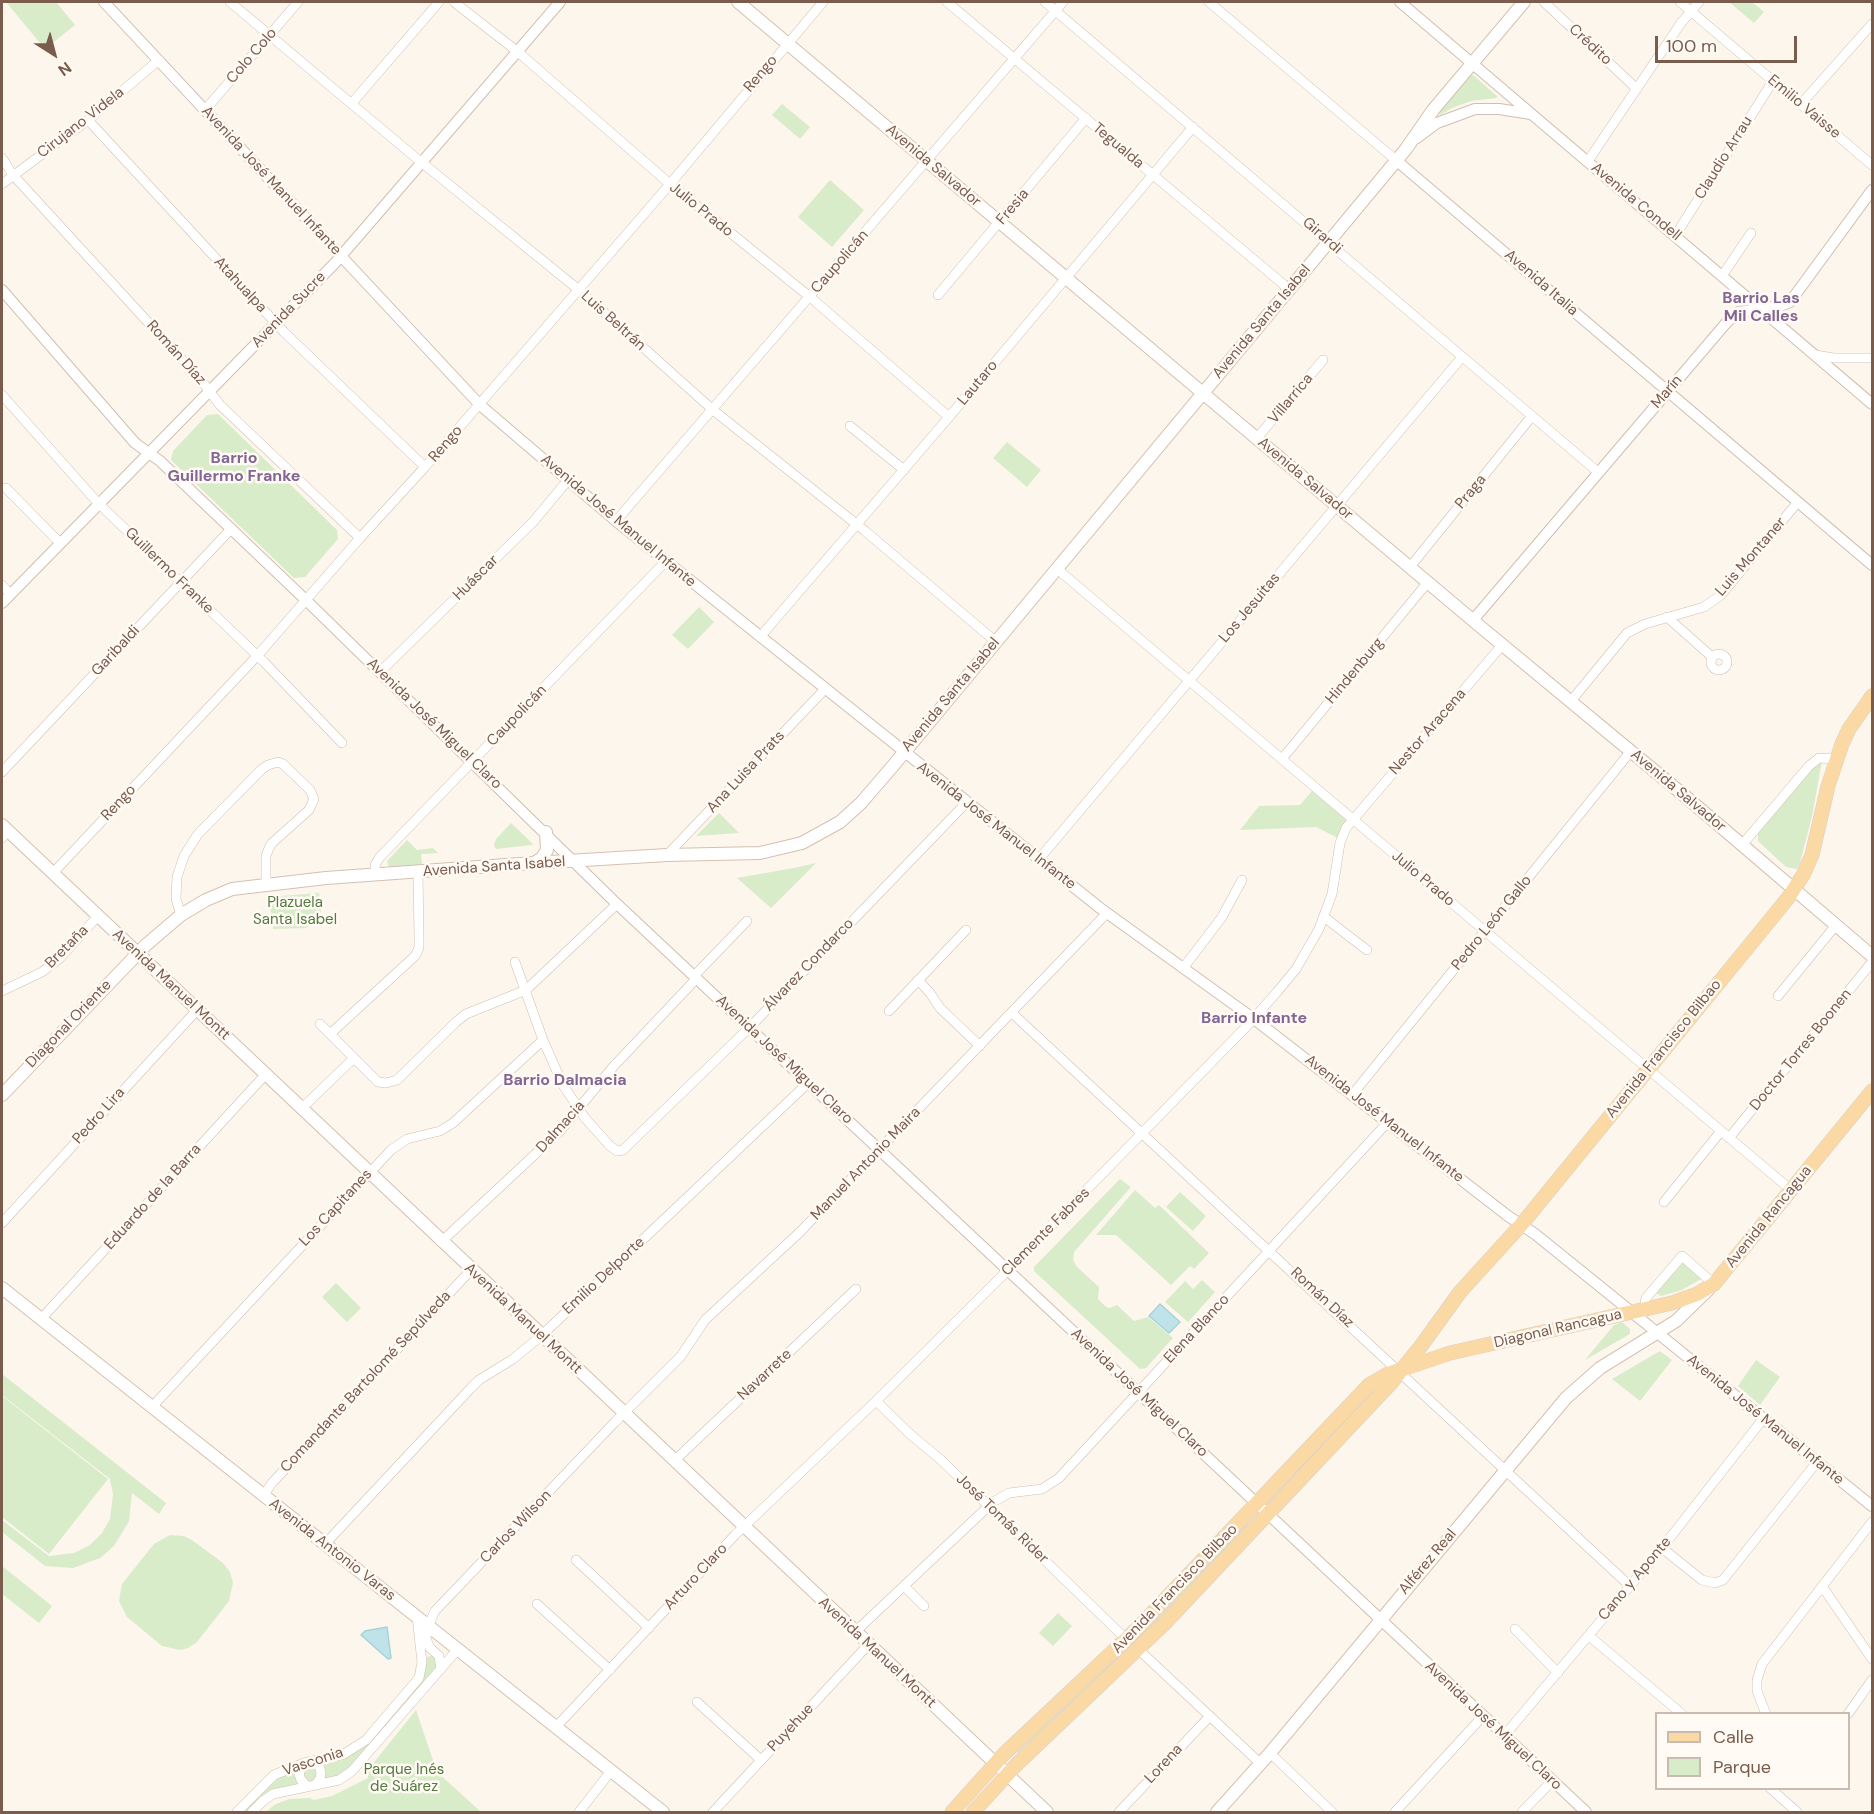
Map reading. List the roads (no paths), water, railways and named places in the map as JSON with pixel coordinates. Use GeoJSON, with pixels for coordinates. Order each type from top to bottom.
{"type":"FeatureCollection","features":[{"type":"Feature","properties":{"kind":"main road","name":"Avenida Salvador"},"geometry":{"type":"LineString","coordinates":[[738,2],[1872,956]]}},
{"type":"Feature","properties":{"kind":"main road","name":"Avenida Santa Isabel"},"geometry":{"type":"LineString","coordinates":[[137,953],[181,915],[206,900],[232,890],[266,884],[376,874],[667,855],[760,853],[802,843],[828,830],[851,813],[904,752],[1414,140],[1433,110],[1524,2]]}},
{"type":"Feature","properties":{"kind":"main road","name":"Avenida Francisco Bilbao"},"geometry":{"type":"LineString","coordinates":[[973,1812],[1006,1774],[1138,1650],[1401,1372],[1460,1293],[1521,1225],[1794,889],[1812,855],[1836,759],[1849,729],[1872,696]]}},
{"type":"Feature","properties":{"kind":"main road","name":"Avenida Manuel Montt"},"geometry":{"type":"LineString","coordinates":[[4,831],[53,873],[369,1174],[1047,1812]]}},
{"type":"Feature","properties":{"kind":"main road"},"geometry":{"type":"LineString","coordinates":[[534,863],[542,858],[547,850],[546,832]]}},
{"type":"Feature","properties":{"kind":"main road","name":"Diagonal Oriente"},"geometry":{"type":"LineString","coordinates":[[2,1095],[137,953]]}},
{"type":"Feature","properties":{"kind":"main road","name":"Avenida Rancagua"},"geometry":{"type":"LineString","coordinates":[[1658,1334],[1691,1309],[1714,1284],[1872,1091]]}},
{"type":"Feature","properties":{"kind":"main road","name":"Diagonal Rancagua"},"geometry":{"type":"LineString","coordinates":[[1401,1372],[1450,1353],[1685,1299],[1714,1284]]}},
{"type":"Feature","properties":{"kind":"main road","name":"Avenida Antonio Varas"},"geometry":{"type":"LineString","coordinates":[[2,1288],[663,1812]]}},
{"type":"Feature","properties":{"kind":"main road","name":"Alférez Real"},"geometry":{"type":"LineString","coordinates":[[1221,1811],[1566,1398],[1600,1368],[1658,1334]]}},
{"type":"Feature","properties":{"kind":"main road","name":"Avenida Francisco Bilbao"},"geometry":{"type":"LineString","coordinates":[[952,1812],[995,1763],[1127,1640],[1369,1385],[1383,1377],[1401,1372]]}},
{"type":"Feature","properties":{"kind":"street","name":"Avenida José Manuel Infante"},"geometry":{"type":"LineString","coordinates":[[104,2],[480,405],[616,521],[1107,913],[1254,1018],[1521,1225],[1638,1311],[1658,1334],[1872,1506]]}},
{"type":"Feature","properties":{"kind":"street","name":"Luis Beltrán"},"geometry":{"type":"LineString","coordinates":[[230,2],[579,290],[713,410],[857,525],[995,641]]}},
{"type":"Feature","properties":{"kind":"street","name":"Colo Colo"},"geometry":{"type":"LineString","coordinates":[[205,110],[298,2]]}},
{"type":"Feature","properties":{"kind":"street"},"geometry":{"type":"LineString","coordinates":[[352,103],[439,2]]}},
{"type":"Feature","properties":{"kind":"street","name":"Julio Prado"},"geometry":{"type":"LineString","coordinates":[[454,2],[518,52],[670,184],[810,297],[949,417]]}},
{"type":"Feature","properties":{"kind":"street","name":"Avenida Sucre"},"geometry":{"type":"LineString","coordinates":[[2,603],[341,256],[560,2]]}},
{"type":"Feature","properties":{"kind":"street","name":"Rengo"},"geometry":{"type":"LineString","coordinates":[[53,873],[257,656],[360,538],[426,467],[670,184],[823,2]]}},
{"type":"Feature","properties":{"kind":"street","name":"Tegualda"},"geometry":{"type":"LineString","coordinates":[[947,2],[1289,289]]}},
{"type":"Feature","properties":{"kind":"street","name":"Girardi"},"geometry":{"type":"LineString","coordinates":[[1045,2],[1598,472]]}},
{"type":"Feature","properties":{"kind":"street","name":"Caupolicán"},"geometry":{"type":"LineString","coordinates":[[616,521],[1064,2]]}},
{"type":"Feature","properties":{"kind":"street","name":"Avenida Italia"},"geometry":{"type":"LineString","coordinates":[[1209,2],[1872,565]]}},
{"type":"Feature","properties":{"kind":"street","name":"Avenida Condell"},"geometry":{"type":"LineString","coordinates":[[1400,2],[1872,404]]}},
{"type":"Feature","properties":{"kind":"street","name":"Crédito"},"geometry":{"type":"LineString","coordinates":[[1544,2],[1637,89]]}},
{"type":"Feature","properties":{"kind":"street","name":"Emilio Vaisse"},"geometry":{"type":"LineString","coordinates":[[1680,2],[1872,165]]}},
{"type":"Feature","properties":{"kind":"street"},"geometry":{"type":"LineString","coordinates":[[1588,161],[1690,11],[1699,2]]}},
{"type":"Feature","properties":{"kind":"street"},"geometry":{"type":"LineString","coordinates":[[1800,104],[1872,24]]}},
{"type":"Feature","properties":{"kind":"street","name":"Cirujano Videla"},"geometry":{"type":"LineString","coordinates":[[2,184],[88,120],[159,60]]}},
{"type":"Feature","properties":{"kind":"street","name":"Claudio Arrau"},"geometry":{"type":"LineString","coordinates":[[1675,236],[1773,81]]}},
{"type":"Feature","properties":{"kind":"street"},"geometry":{"type":"LineString","coordinates":[[1414,140],[1437,123],[1475,110],[1499,109],[1533,114]]}},
{"type":"Feature","properties":{"kind":"street","name":"Fresia"},"geometry":{"type":"LineString","coordinates":[[938,295],[1086,118]]}},
{"type":"Feature","properties":{"kind":"street","name":"Atahualpa"},"geometry":{"type":"LineString","coordinates":[[88,120],[276,324],[426,467]]}},
{"type":"Feature","properties":{"kind":"street","name":"Lautaro"},"geometry":{"type":"LineString","coordinates":[[760,637],[1193,127]]}},
{"type":"Feature","properties":{"kind":"street","name":"Román Díaz"},"geometry":{"type":"LineString","coordinates":[[2,158],[13,175],[210,391],[217,402],[360,538]]}},
{"type":"Feature","properties":{"kind":"street","name":"Marín"},"geometry":{"type":"LineString","coordinates":[[1473,620],[1731,317],[1739,312],[1780,306],[1790,302],[1872,190]]}},
{"type":"Feature","properties":{"kind":"street"},"geometry":{"type":"LineString","coordinates":[[1722,276],[1751,233]]}},
{"type":"Feature","properties":{"kind":"street","name":"Avenida José Miguel Claro"},"geometry":{"type":"LineString","coordinates":[[2,290],[135,443],[149,453],[307,601],[546,832],[617,904],[1586,1812]]}},
{"type":"Feature","properties":{"kind":"street"},"geometry":{"type":"LineString","coordinates":[[1815,355],[1834,358],[1870,358],[1872,347]]}},
{"type":"Feature","properties":{"kind":"street","name":"Los Jesuitas"},"geometry":{"type":"LineString","coordinates":[[1039,859],[1462,357]]}},
{"type":"Feature","properties":{"kind":"street","name":"Villarrica"},"geometry":{"type":"LineString","coordinates":[[1257,438],[1323,360]]}},
{"type":"Feature","properties":{"kind":"street","name":"Guillermo Franke"},"geometry":{"type":"LineString","coordinates":[[2,395],[98,503],[257,656],[342,742]]}},
{"type":"Feature","properties":{"kind":"street","name":"Praga"},"geometry":{"type":"LineString","coordinates":[[1410,567],[1532,416]]}},
{"type":"Feature","properties":{"kind":"street"},"geometry":{"type":"LineString","coordinates":[[850,426],[904,470]]}},
{"type":"Feature","properties":{"kind":"street","name":"Huáscar"},"geometry":{"type":"LineString","coordinates":[[380,672],[533,522],[568,480]]}},
{"type":"Feature","properties":{"kind":"street"},"geometry":{"type":"LineString","coordinates":[[6,488],[60,543]]}},
{"type":"Feature","properties":{"kind":"street","name":"Luis Montaner"},"geometry":{"type":"LineString","coordinates":[[1571,701],[1628,633],[1635,628],[1704,606],[1721,595],[1797,503]]}},
{"type":"Feature","properties":{"kind":"street","name":"Garibaldi"},"geometry":{"type":"LineString","coordinates":[[2,772],[231,529]]}},
{"type":"Feature","properties":{"kind":"street","name":"Caupolicán"},"geometry":{"type":"LineString","coordinates":[[376,874],[375,865],[379,858],[666,561]]}},
{"type":"Feature","properties":{"kind":"street","name":"Julio Prado"},"geometry":{"type":"LineString","coordinates":[[1056,568],[1791,1190]]}},
{"type":"Feature","properties":{"kind":"street","name":"Hindenburg"},"geometry":{"type":"LineString","coordinates":[[1282,759],[1428,582]]}},
{"type":"Feature","properties":{"kind":"street"},"geometry":{"type":"LineString","coordinates":[[2,585],[10,594]]}},
{"type":"Feature","properties":{"kind":"street"},"geometry":{"type":"LineString","coordinates":[[1667,617],[1712,657]]}},
{"type":"Feature","properties":{"kind":"street","name":"Nestor Aracena"},"geometry":{"type":"LineString","coordinates":[[1353,820],[1503,644]]}},
{"type":"Feature","properties":{"kind":"street","name":"Ana Luisa Prats"},"geometry":{"type":"LineString","coordinates":[[667,855],[825,689]]}},
{"type":"Feature","properties":{"kind":"street","name":"Pedro León Gallo"},"geometry":{"type":"LineString","coordinates":[[1352,1095],[1631,751]]}},
{"type":"Feature","properties":{"kind":"street"},"geometry":{"type":"LineString","coordinates":[[1742,845],[1809,766],[1819,758],[1836,759]]}},
{"type":"Feature","properties":{"kind":"street"},"geometry":{"type":"LineString","coordinates":[[181,915],[176,899],[177,877],[184,856],[198,834],[262,769],[278,762],[310,790],[314,799],[309,810],[269,848],[266,856],[266,884]]}},
{"type":"Feature","properties":{"kind":"street","name":"Álvarez Condarco"},"geometry":{"type":"LineString","coordinates":[[579,1108],[610,1146],[617,1151],[623,1150],[749,1027],[967,802]]}},
{"type":"Feature","properties":{"kind":"street","name":"Clemente Fabres"},"geometry":{"type":"LineString","coordinates":[[744,1527],[1008,1270],[1254,1018],[1296,969],[1308,950],[1332,894],[1342,837],[1353,820]]}},
{"type":"Feature","properties":{"kind":"street"},"geometry":{"type":"LineString","coordinates":[[330,1034],[415,956],[419,937],[418,872]]}},
{"type":"Feature","properties":{"kind":"street"},"geometry":{"type":"LineString","coordinates":[[1184,967],[1222,917],[1242,880]]}},
{"type":"Feature","properties":{"kind":"street"},"geometry":{"type":"LineString","coordinates":[[320,1024],[378,1082],[386,1083],[397,1080],[466,1014],[526,990],[617,904]]}},
{"type":"Feature","properties":{"kind":"street","name":"Manuel Antonio Maira"},"geometry":{"type":"LineString","coordinates":[[623,1413],[681,1356],[705,1320],[779,1252],[880,1150],[1107,913]]}},
{"type":"Feature","properties":{"kind":"street","name":"Bretaña"},"geometry":{"type":"LineString","coordinates":[[2,991],[42,972],[60,958],[98,916]]}},
{"type":"Feature","properties":{"kind":"street"},"geometry":{"type":"LineString","coordinates":[[1324,917],[1367,950]]}},
{"type":"Feature","properties":{"kind":"street","name":"Dalmacia"},"geometry":{"type":"LineString","coordinates":[[441,1242],[546,1145],[612,1068],[747,921]]}},
{"type":"Feature","properties":{"kind":"street"},"geometry":{"type":"LineString","coordinates":[[1778,996],[1836,925]]}},
{"type":"Feature","properties":{"kind":"street"},"geometry":{"type":"LineString","coordinates":[[889,1011],[966,930]]}},
{"type":"Feature","properties":{"kind":"street"},"geometry":{"type":"LineString","coordinates":[[515,962],[543,1040],[563,1085],[579,1108]]}},
{"type":"Feature","properties":{"kind":"street","name":"Doctor Torres Boonen"},"geometry":{"type":"LineString","coordinates":[[1730,1138],[1872,962]]}},
{"type":"Feature","properties":{"kind":"street"},"geometry":{"type":"LineString","coordinates":[[918,980],[940,1008],[980,1046]]}},
{"type":"Feature","properties":{"kind":"street","name":"Pedro Lira"},"geometry":{"type":"LineString","coordinates":[[2,1223],[197,1010]]}},
{"type":"Feature","properties":{"kind":"street","name":"Román Díaz"},"geometry":{"type":"LineString","coordinates":[[1012,1013],[1630,1586]]}},
{"type":"Feature","properties":{"kind":"street","name":"Los Capitanes"},"geometry":{"type":"LineString","coordinates":[[151,1408],[391,1150],[402,1142],[440,1131],[453,1123],[543,1040]]}},
{"type":"Feature","properties":{"kind":"street"},"geometry":{"type":"LineString","coordinates":[[302,1109],[354,1058]]}},
{"type":"Feature","properties":{"kind":"street","name":"Eduardo de la Barra"},"geometry":{"type":"LineString","coordinates":[[41,1319],[265,1075]]}},
{"type":"Feature","properties":{"kind":"street","name":"Emilio Delporte"},"geometry":{"type":"LineString","coordinates":[[325,1544],[470,1389],[541,1336],[808,1083]]}},
{"type":"Feature","properties":{"kind":"street","name":"Elena Blanco"},"geometry":{"type":"LineString","coordinates":[[988,1506],[1009,1493],[1042,1489],[1054,1483],[1388,1122]]}},
{"type":"Feature","properties":{"kind":"street"},"geometry":{"type":"LineString","coordinates":[[1664,1202],[1721,1131]]}},
{"type":"Feature","properties":{"kind":"street"},"geometry":{"type":"LineString","coordinates":[[1638,1311],[1682,1256],[1714,1284]]}},
{"type":"Feature","properties":{"kind":"street","name":"Comandante Bartolomé Sepúlveda"},"geometry":{"type":"LineString","coordinates":[[263,1496],[272,1483],[471,1270]]}},
{"type":"Feature","properties":{"kind":"street","name":"Navarrete"},"geometry":{"type":"LineString","coordinates":[[674,1461],[856,1289]]}},
{"type":"Feature","properties":{"kind":"street","name":"José Tomás Rider"},"geometry":{"type":"LineString","coordinates":[[876,1401],[1127,1640]]}},
{"type":"Feature","properties":{"kind":"street","name":"Carlos Wilson"},"geometry":{"type":"LineString","coordinates":[[428,1626],[435,1611],[623,1413]]}},
{"type":"Feature","properties":{"kind":"street","name":"Cano y Aponte"},"geometry":{"type":"LineString","coordinates":[[1504,1736],[1662,1548],[1763,1419]]}},
{"type":"Feature","properties":{"kind":"street"},"geometry":{"type":"LineString","coordinates":[[1662,1548],[1702,1580],[1715,1583],[1722,1580],[1817,1462]]}},
{"type":"Feature","properties":{"kind":"street"},"geometry":{"type":"LineString","coordinates":[[855,1632],[988,1506]]}},
{"type":"Feature","properties":{"kind":"street"},"geometry":{"type":"LineString","coordinates":[[1766,1712],[1757,1691],[1757,1680],[1762,1664],[1872,1521]]}},
{"type":"Feature","properties":{"kind":"street","name":"Arturo Claro"},"geometry":{"type":"LineString","coordinates":[[556,1727],[744,1527]]}},
{"type":"Feature","properties":{"kind":"street"},"geometry":{"type":"LineString","coordinates":[[576,1560],[649,1628]]}},
{"type":"Feature","properties":{"kind":"street"},"geometry":{"type":"LineString","coordinates":[[904,1586],[924,1606]]}},
{"type":"Feature","properties":{"kind":"street"},"geometry":{"type":"LineString","coordinates":[[1822,1586],[1872,1659]]}},
{"type":"Feature","properties":{"kind":"street"},"geometry":{"type":"LineString","coordinates":[[537,1604],[610,1670]]}},
{"type":"Feature","properties":{"kind":"street","name":"Vasconia"},"geometry":{"type":"LineString","coordinates":[[237,1812],[271,1777],[307,1762],[344,1754],[366,1740],[419,1678],[425,1650],[417,1617]]}},
{"type":"Feature","properties":{"kind":"street"},"geometry":{"type":"LineString","coordinates":[[425,1650],[428,1626]]}},
{"type":"Feature","properties":{"kind":"street"},"geometry":{"type":"LineString","coordinates":[[1515,1629],[1558,1673]]}},
{"type":"Feature","properties":{"kind":"street"},"geometry":{"type":"LineString","coordinates":[[1589,1636],[1681,1712]]}},
{"type":"Feature","properties":{"kind":"street","name":"Puyehue"},"geometry":{"type":"LineString","coordinates":[[713,1812],[868,1644]]}},
{"type":"Feature","properties":{"kind":"street","name":"Vasconia"},"geometry":{"type":"LineString","coordinates":[[252,1812],[269,1796],[339,1780],[352,1771],[458,1649]]}},
{"type":"Feature","properties":{"kind":"street","name":"Vasconia"},"geometry":{"type":"LineString","coordinates":[[425,1650],[439,1656],[441,1669]]}},
{"type":"Feature","properties":{"kind":"street"},"geometry":{"type":"LineString","coordinates":[[1138,1650],[1261,1764]]}},
{"type":"Feature","properties":{"kind":"street"},"geometry":{"type":"LineString","coordinates":[[1849,1712],[1872,1680]]}},
{"type":"Feature","properties":{"kind":"street"},"geometry":{"type":"LineString","coordinates":[[697,1702],[761,1760]]}},
{"type":"Feature","properties":{"kind":"street","name":"Lorena"},"geometry":{"type":"LineString","coordinates":[[1119,1812],[1210,1716]]}},
{"type":"Feature","properties":{"kind":"street"},"geometry":{"type":"LineString","coordinates":[[1395,1812],[1483,1716]]}},
{"type":"Feature","properties":{"kind":"street"},"geometry":{"type":"LineString","coordinates":[[1270,1753],[1332,1812]]}},
{"type":"Feature","properties":{"kind":"street"},"geometry":{"type":"LineString","coordinates":[[307,1762],[319,1766],[321,1773],[320,1779],[311,1786],[301,1780],[299,1774],[307,1762]]}},
{"type":"Feature","properties":{"kind":"street"},"geometry":{"type":"LineString","coordinates":[[579,1812],[611,1771]]}},
{"type":"Feature","properties":{"kind":"street"},"geometry":{"type":"LineString","coordinates":[[1522,1812],[1552,1781]]}},
{"type":"Feature","properties":{"kind":"street"},"geometry":{"type":"LineString","coordinates":[[1772,1790],[1797,1812]]}},
{"type":"Feature","properties":{"kind":"water"},"geometry":{"type":"Polygon","coordinates":[[[1160,1304],[1180,1322],[1169,1333],[1149,1316],[1160,1304]]]}},
{"type":"Feature","properties":{"kind":"water"},"geometry":{"type":"Polygon","coordinates":[[[387,1627],[391,1658],[388,1659],[361,1635],[365,1631],[387,1627]]]}},
{"type":"Feature","properties":{"kind":"district","name":"Barrio Las Mil Calles"},"geometry":{"type":"Point","coordinates":[1761,308]}},
{"type":"Feature","properties":{"kind":"district","name":"Barrio Guillermo Franke"},"geometry":{"type":"Point","coordinates":[234,468]}},
{"type":"Feature","properties":{"kind":"district","name":"Barrio Infante"},"geometry":{"type":"Point","coordinates":[1254,1019]}},
{"type":"Feature","properties":{"kind":"district","name":"Barrio Dalmacia"},"geometry":{"type":"Point","coordinates":[565,1081]}},
{"type":"Feature","properties":{"kind":"park label","name":"Plazuela Santa Isabel"},"geometry":{"type":"Point","coordinates":[295,912]}},
{"type":"Feature","properties":{"kind":"park label","name":"Parque Inés de Suárez"},"geometry":{"type":"Point","coordinates":[404,1778]}}]}
